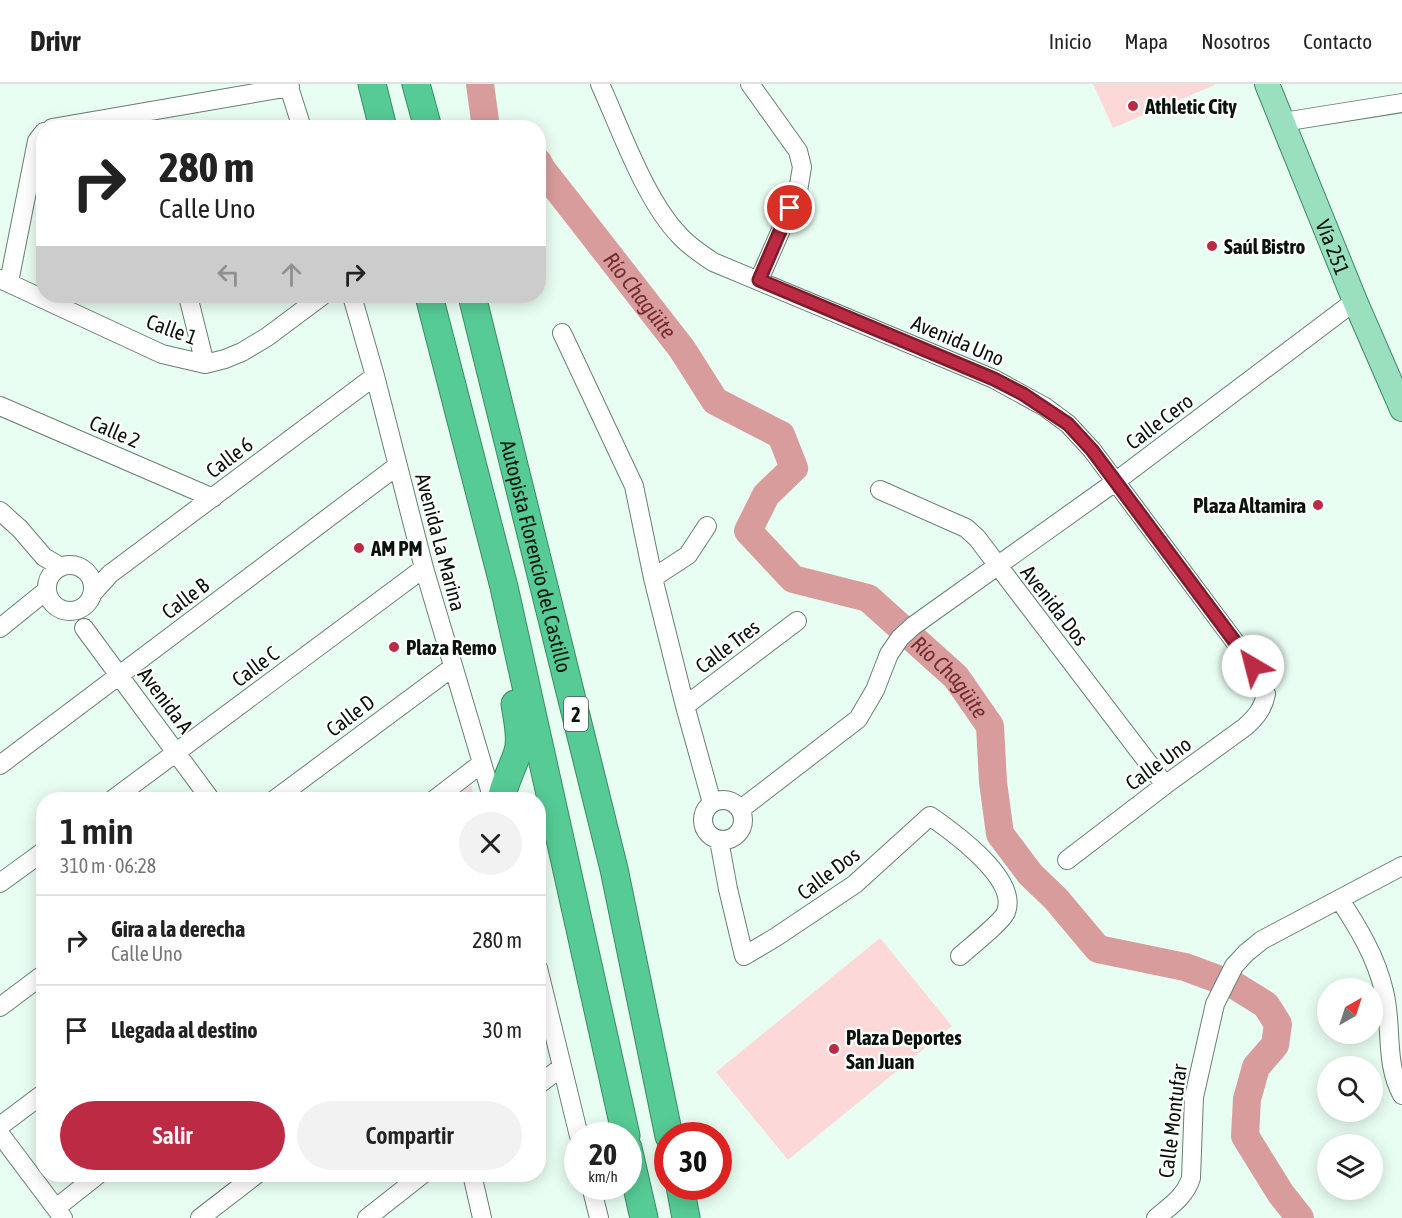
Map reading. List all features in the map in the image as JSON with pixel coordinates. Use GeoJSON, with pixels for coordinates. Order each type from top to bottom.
{"type":"FeatureCollection","features":[{"type":"Feature","properties":{"kind":"highway"},"geometry":{"type":"LineString","coordinates":[[372,84],[382,120]]}},
{"type":"Feature","properties":{"kind":"highway"},"geometry":{"type":"LineString","coordinates":[[417,84],[426,120]]}},
{"type":"Feature","properties":{"kind":"highway","name":"Autopista Florencio del Castillo"},"geometry":{"type":"LineString","coordinates":[[431,303],[504,587],[623,1122]]}},
{"type":"Feature","properties":{"kind":"highway","name":"Autopista Florencio del Castillo"},"geometry":{"type":"LineString","coordinates":[[474,303],[614,869],[666,1122]]}},
{"type":"Feature","properties":{"kind":"highway"},"geometry":{"type":"LineString","coordinates":[[502,792],[519,749],[518,722],[505,645],[504,587]]}},
{"type":"Feature","properties":{"kind":"highway"},"geometry":{"type":"LineString","coordinates":[[640,1200],[644,1218]]}},
{"type":"Feature","properties":{"kind":"highway"},"geometry":{"type":"LineString","coordinates":[[683,1200],[686,1218]]}},
{"type":"Feature","properties":{"kind":"main road","name":"Vía 251"},"geometry":{"type":"LineString","coordinates":[[1267,84],[1402,409]]}},
{"type":"Feature","properties":{"kind":"street","name":"Avenida Uno"},"geometry":{"type":"LineString","coordinates":[[600,84],[659,210],[679,236],[712,262],[994,379],[1023,394],[1068,424],[1092,450],[1253,666],[1266,694]]}},
{"type":"Feature","properties":{"kind":"street"},"geometry":{"type":"LineString","coordinates":[[750,84],[798,151],[802,167],[798,190],[759,280]]}},
{"type":"Feature","properties":{"kind":"street"},"geometry":{"type":"LineString","coordinates":[[143,120],[289,86],[300,120]]}},
{"type":"Feature","properties":{"kind":"street"},"geometry":{"type":"LineString","coordinates":[[1283,122],[1402,103]]}},
{"type":"Feature","properties":{"kind":"street"},"geometry":{"type":"LineString","coordinates":[[4,280],[36,145]]}},
{"type":"Feature","properties":{"kind":"street","name":"Calle 1"},"geometry":{"type":"LineString","coordinates":[[4,280],[36,295]]}},
{"type":"Feature","properties":{"kind":"street","name":"Calle Cero"},"geometry":{"type":"LineString","coordinates":[[741,809],[858,719],[875,690],[890,654],[907,632],[1115,482],[1355,300]]}},
{"type":"Feature","properties":{"kind":"street","name":"Calle 1"},"geometry":{"type":"LineString","coordinates":[[53,303],[162,354],[205,364],[242,352],[267,338],[313,303]]}},
{"type":"Feature","properties":{"kind":"street"},"geometry":{"type":"LineString","coordinates":[[190,303],[205,364]]}},
{"type":"Feature","properties":{"kind":"street","name":"Avenida La Marina"},"geometry":{"type":"LineString","coordinates":[[354,303],[424,568],[491,792]]}},
{"type":"Feature","properties":{"kind":"street"},"geometry":{"type":"LineString","coordinates":[[562,333],[634,486],[653,579],[684,706],[712,803]]}},
{"type":"Feature","properties":{"kind":"street","name":"Calle 6"},"geometry":{"type":"LineString","coordinates":[[92,594],[110,574],[375,376]]}},
{"type":"Feature","properties":{"kind":"street","name":"Calle 2"},"geometry":{"type":"LineString","coordinates":[[0,406],[213,498]]}},
{"type":"Feature","properties":{"kind":"street","name":"Calle B"},"geometry":{"type":"LineString","coordinates":[[0,765],[397,466]]}},
{"type":"Feature","properties":{"kind":"street","name":"Avenida Dos"},"geometry":{"type":"LineString","coordinates":[[880,490],[966,528],[986,547],[998,567],[1165,785]]}},
{"type":"Feature","properties":{"kind":"street"},"geometry":{"type":"LineString","coordinates":[[0,511],[20,529],[44,557],[52,585],[57,608],[71,611],[84,606],[92,594],[93,587],[87,574],[75,566],[52,585],[33,603],[0,628]]}},
{"type":"Feature","properties":{"kind":"street"},"geometry":{"type":"LineString","coordinates":[[653,579],[688,555],[707,526]]}},
{"type":"Feature","properties":{"kind":"street","name":"Calle C"},"geometry":{"type":"LineString","coordinates":[[123,792],[424,568]]}},
{"type":"Feature","properties":{"kind":"street"},"geometry":{"type":"LineString","coordinates":[[87,574],[110,574]]}},
{"type":"Feature","properties":{"kind":"street","name":"Calle Tres"},"geometry":{"type":"LineString","coordinates":[[684,706],[798,621]]}},
{"type":"Feature","properties":{"kind":"street","name":"Avenida A"},"geometry":{"type":"LineString","coordinates":[[84,628],[205,792]]}},
{"type":"Feature","properties":{"kind":"street","name":"Calle D"},"geometry":{"type":"LineString","coordinates":[[285,792],[453,667]]}},
{"type":"Feature","properties":{"kind":"street","name":"Calle Uno"},"geometry":{"type":"LineString","coordinates":[[1067,860],[1245,727],[1263,706],[1266,694]]}},
{"type":"Feature","properties":{"kind":"street"},"geometry":{"type":"LineString","coordinates":[[444,792],[482,763]]}},
{"type":"Feature","properties":{"kind":"street"},"geometry":{"type":"LineString","coordinates":[[722,800],[733,802],[741,809],[744,821],[740,832],[731,839],[719,840],[706,831],[703,816],[706,808],[712,803],[722,800]]}},
{"type":"Feature","properties":{"kind":"street","name":"Calle Dos"},"geometry":{"type":"LineString","coordinates":[[719,840],[744,956],[855,884],[930,816],[962,838],[1006,888],[1008,902],[1006,914],[960,956]]}},
{"type":"Feature","properties":{"kind":"street"},"geometry":{"type":"LineString","coordinates":[[0,883],[36,857]]}},
{"type":"Feature","properties":{"kind":"street","name":"Calle Montufar"},"geometry":{"type":"LineString","coordinates":[[1156,1218],[1182,1196],[1191,1179],[1194,1097],[1211,1021],[1222,988],[1234,966],[1262,940],[1402,866]]}},
{"type":"Feature","properties":{"kind":"street"},"geometry":{"type":"LineString","coordinates":[[1340,900],[1371,952],[1385,992],[1391,1060],[1395,1082],[1402,1095]]}},
{"type":"Feature","properties":{"kind":"street"},"geometry":{"type":"LineString","coordinates":[[0,1007],[36,980]]}},
{"type":"Feature","properties":{"kind":"street"},"geometry":{"type":"LineString","coordinates":[[546,1001],[576,1122]]}},
{"type":"Feature","properties":{"kind":"street"},"geometry":{"type":"LineString","coordinates":[[546,1079],[562,1067]]}},
{"type":"Feature","properties":{"kind":"street"},"geometry":{"type":"LineString","coordinates":[[0,1126],[36,1099]]}},
{"type":"Feature","properties":{"kind":"street"},"geometry":{"type":"LineString","coordinates":[[0,1134],[59,1213],[91,1182]]}},
{"type":"Feature","properties":{"kind":"street"},"geometry":{"type":"LineString","coordinates":[[200,1218],[247,1182]]}},
{"type":"Feature","properties":{"kind":"street"},"geometry":{"type":"LineString","coordinates":[[367,1218],[413,1182]]}},
{"type":"Feature","properties":{"kind":"street"},"geometry":{"type":"LineString","coordinates":[[474,1182],[482,1218]]}},
{"type":"Feature","properties":{"kind":"street"},"geometry":{"type":"LineString","coordinates":[[594,1200],[599,1218]]}},
{"type":"Feature","properties":{"kind":"shaded area","name":"Athletic City"},"geometry":{"type":"Polygon","coordinates":[[[1093,84],[1214,84],[1215,85],[1113,128],[1093,84]]]}},
{"type":"Feature","properties":{"kind":"shaded area"},"geometry":{"type":"Polygon","coordinates":[[[471,785],[473,792],[462,792],[471,785]]]}},
{"type":"Feature","properties":{"kind":"shaded area","name":"Plaza Deportes San Juan"},"geometry":{"type":"Polygon","coordinates":[[[880,938],[952,1026],[788,1160],[716,1072],[880,938]]]}},
{"type":"Feature","properties":{"kind":"waterway","name":"Río Chagüite"},"geometry":{"type":"LineString","coordinates":[[480,84],[485,120]]}},
{"type":"Feature","properties":{"kind":"waterway","name":"Río Chagüite"},"geometry":{"type":"LineString","coordinates":[[546,174],[682,349],[715,401],[781,435],[794,468],[766,495],[748,531],[793,579],[868,598],[956,677],[990,726],[993,782],[1000,834],[1030,874],[1056,899],[1098,949],[1185,967],[1234,985],[1266,1005],[1278,1024],[1275,1045],[1256,1067],[1247,1099],[1245,1136],[1281,1194],[1300,1218]]}},
{"type":"Feature","properties":{"kind":"place","name":"Athletic City"},"geometry":{"type":"Point","coordinates":[1133,106]}},
{"type":"Feature","properties":{"kind":"place","name":"Saúl Bistro"},"geometry":{"type":"Point","coordinates":[1212,246]}},
{"type":"Feature","properties":{"kind":"place","name":"Plaza Altamira"},"geometry":{"type":"Point","coordinates":[1318,505]}},
{"type":"Feature","properties":{"kind":"place","name":"AM PM"},"geometry":{"type":"Point","coordinates":[359,548]}},
{"type":"Feature","properties":{"kind":"place","name":"Plaza Remo"},"geometry":{"type":"Point","coordinates":[394,647]}},
{"type":"Feature","properties":{"kind":"place","name":"Plaza Deportes San Juan"},"geometry":{"type":"Point","coordinates":[834,1049]}},
{"type":"Feature","properties":{"kind":"route"},"geometry":{"type":"LineString","coordinates":[[790,208],[759,280],[994,379],[1045,407],[1068,424],[1092,450],[1253,666]]}}]}
